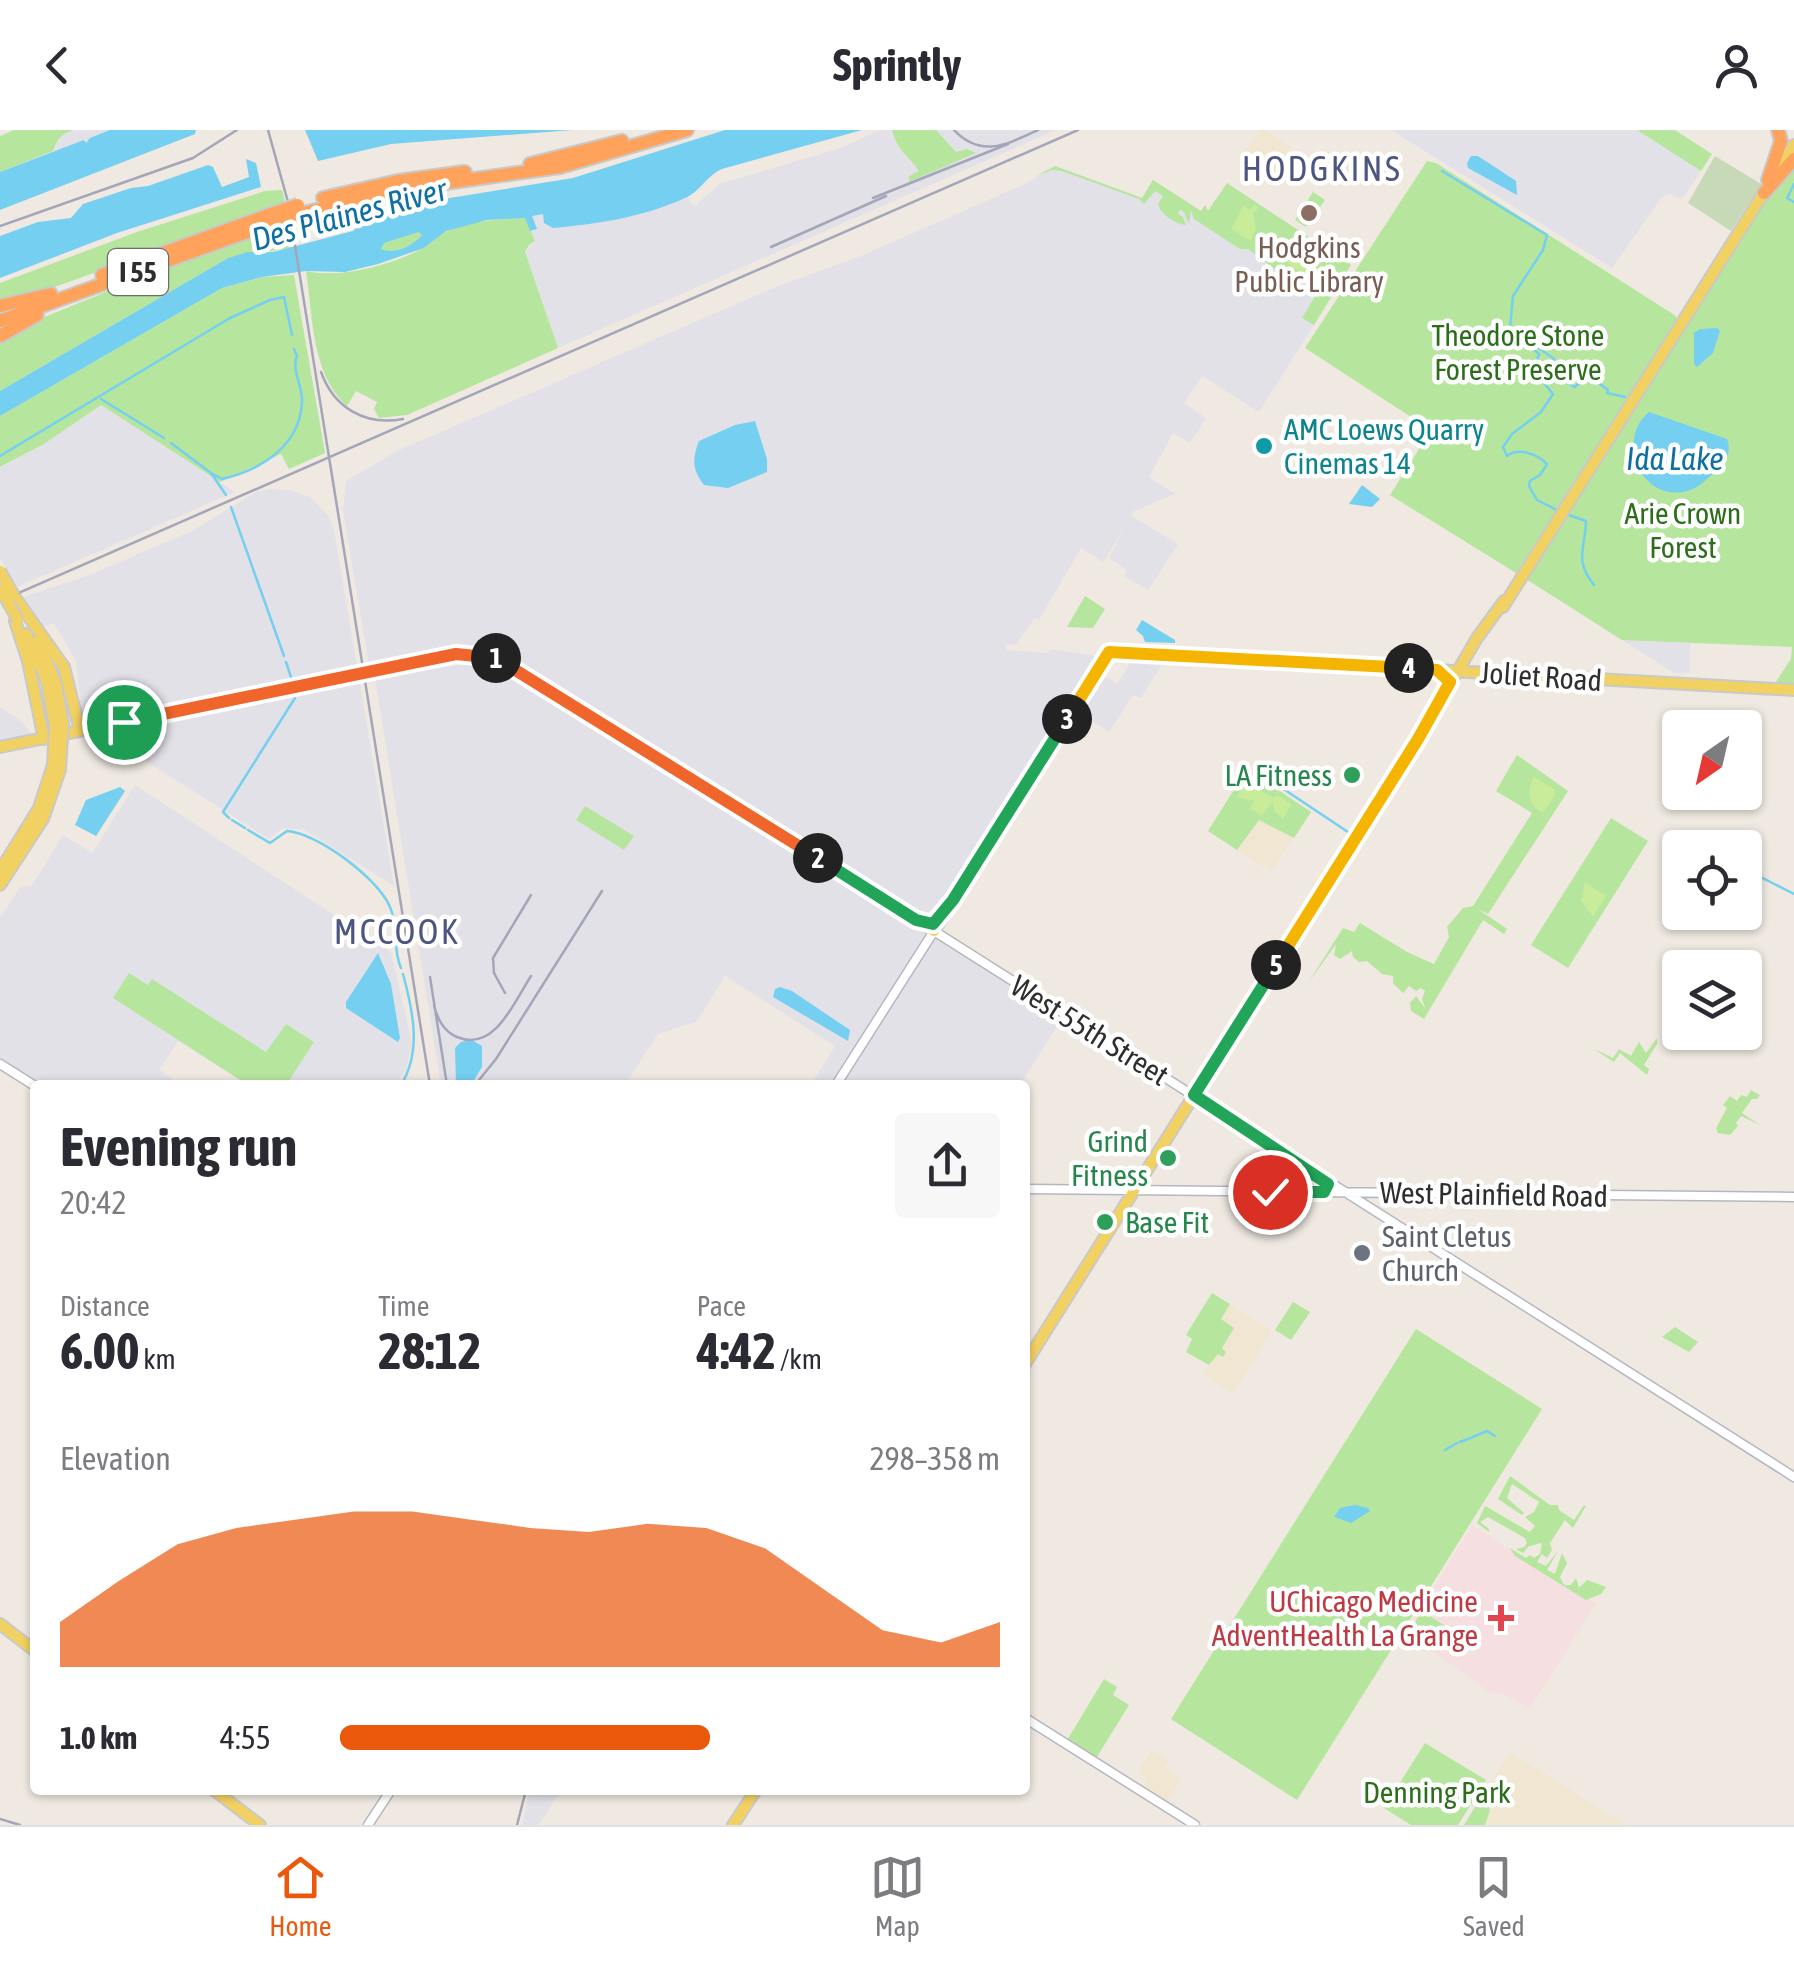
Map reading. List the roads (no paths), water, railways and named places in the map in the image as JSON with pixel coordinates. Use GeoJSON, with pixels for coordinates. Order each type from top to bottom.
{"type":"FeatureCollection","features":[{"type":"Feature","properties":{"kind":"highway","name":"I 55"},"geometry":{"type":"LineString","coordinates":[[52,301],[274,217],[398,181],[526,165],[658,130]]}},
{"type":"Feature","properties":{"kind":"highway","name":"I 55"},"geometry":{"type":"LineString","coordinates":[[299,210],[410,188],[560,167],[687,130]]}},
{"type":"Feature","properties":{"kind":"highway"},"geometry":{"type":"LineString","coordinates":[[1766,186],[1781,141],[1778,130]]}},
{"type":"Feature","properties":{"kind":"highway"},"geometry":{"type":"LineString","coordinates":[[1766,186],[1794,159]]}},
{"type":"Feature","properties":{"kind":"highway","name":"I 55"},"geometry":{"type":"LineString","coordinates":[[0,324],[274,217]]}},
{"type":"Feature","properties":{"kind":"highway"},"geometry":{"type":"LineString","coordinates":[[0,324],[52,301],[140,271]]}},
{"type":"Feature","properties":{"kind":"highway"},"geometry":{"type":"LineString","coordinates":[[0,309],[52,301]]}},
{"type":"Feature","properties":{"kind":"highway"},"geometry":{"type":"LineString","coordinates":[[0,336],[52,301]]}},
{"type":"Feature","properties":{"kind":"main road"},"geometry":{"type":"LineString","coordinates":[[1419,737],[1794,142]]}},
{"type":"Feature","properties":{"kind":"main road"},"geometry":{"type":"LineString","coordinates":[[0,571],[4,592],[51,666],[59,725],[50,803],[0,888]]}},
{"type":"Feature","properties":{"kind":"main road"},"geometry":{"type":"LineString","coordinates":[[0,747],[80,731],[64,667],[22,619]]}},
{"type":"Feature","properties":{"kind":"main road"},"geometry":{"type":"LineString","coordinates":[[22,619],[44,739]]}},
{"type":"Feature","properties":{"kind":"main road","name":"Joliet Road"},"geometry":{"type":"LineString","coordinates":[[947,909],[1109,652],[1794,690]]}},
{"type":"Feature","properties":{"kind":"main road","name":"West 55th Street"},"geometry":{"type":"LineString","coordinates":[[80,731],[456,654],[482,654],[518,670],[1794,1477]]}},
{"type":"Feature","properties":{"kind":"main road"},"geometry":{"type":"LineString","coordinates":[[1437,670],[1450,682]]}},
{"type":"Feature","properties":{"kind":"main road"},"geometry":{"type":"LineString","coordinates":[[1030,1356],[1460,670]]}},
{"type":"Feature","properties":{"kind":"main road"},"geometry":{"type":"LineString","coordinates":[[0,871],[39,808],[56,768]]}},
{"type":"Feature","properties":{"kind":"main road"},"geometry":{"type":"LineString","coordinates":[[916,920],[933,924],[947,909]]}},
{"type":"Feature","properties":{"kind":"main road"},"geometry":{"type":"LineString","coordinates":[[839,1080],[947,909]]}},
{"type":"Feature","properties":{"kind":"main road"},"geometry":{"type":"LineString","coordinates":[[0,1064],[30,1083]]}},
{"type":"Feature","properties":{"kind":"main road"},"geometry":{"type":"LineString","coordinates":[[1324,1192],[1327,1182]]}},
{"type":"Feature","properties":{"kind":"main road","name":"West Plainfield Road"},"geometry":{"type":"LineString","coordinates":[[1030,1189],[1794,1197]]}},
{"type":"Feature","properties":{"kind":"main road"},"geometry":{"type":"LineString","coordinates":[[1362,1204],[1365,1192]]}},
{"type":"Feature","properties":{"kind":"main road"},"geometry":{"type":"LineString","coordinates":[[0,1624],[30,1648]]}},
{"type":"Feature","properties":{"kind":"main road"},"geometry":{"type":"LineString","coordinates":[[1030,1721],[1195,1825]]}},
{"type":"Feature","properties":{"kind":"main road"},"geometry":{"type":"LineString","coordinates":[[221,1795],[260,1825]]}},
{"type":"Feature","properties":{"kind":"main road"},"geometry":{"type":"LineString","coordinates":[[368,1825],[387,1795]]}},
{"type":"Feature","properties":{"kind":"main road"},"geometry":{"type":"LineString","coordinates":[[733,1825],[753,1795]]}},
{"type":"Feature","properties":{"kind":"water"},"geometry":{"type":"Polygon","coordinates":[[[110,130],[196,130],[195,134],[0,210],[0,172],[84,140],[86,143],[110,130]]]}},
{"type":"Feature","properties":{"kind":"water"},"geometry":{"type":"Polygon","coordinates":[[[305,130],[573,130],[391,144],[318,161],[305,130]]]}},
{"type":"Feature","properties":{"kind":"water"},"geometry":{"type":"Polygon","coordinates":[[[725,130],[862,130],[722,169],[690,195],[637,215],[553,228],[544,223],[543,214],[532,216],[537,229],[530,231],[525,218],[487,220],[446,231],[424,248],[378,264],[345,272],[306,271],[262,277],[222,288],[0,416],[0,391],[228,258],[248,252],[273,252],[353,231],[359,226],[354,217],[357,213],[573,178],[725,130]],[[419,232],[384,243],[381,249],[403,248],[422,235],[419,232]]]}},
{"type":"Feature","properties":{"kind":"water"},"geometry":{"type":"Polygon","coordinates":[[[1471,156],[1478,156],[1516,181],[1517,195],[1468,168],[1471,156]]]}},
{"type":"Feature","properties":{"kind":"water"},"geometry":{"type":"Polygon","coordinates":[[[246,159],[256,163],[261,187],[117,233],[0,278],[0,236],[38,222],[71,218],[83,204],[208,165],[213,167],[222,187],[249,177],[246,159]]]}},
{"type":"Feature","properties":{"kind":"water"},"geometry":{"type":"Polygon","coordinates":[[[1700,329],[1720,331],[1713,353],[1697,367],[1694,333],[1700,329]]]}},
{"type":"Feature","properties":{"kind":"water","name":"Ida Lake"},"geometry":{"type":"Polygon","coordinates":[[[1649,412],[1727,439],[1729,451],[1725,461],[1705,481],[1687,491],[1657,488],[1646,479],[1634,452],[1639,424],[1649,412]]]}},
{"type":"Feature","properties":{"kind":"water"},"geometry":{"type":"Polygon","coordinates":[[[755,421],[767,472],[728,488],[704,485],[694,464],[699,441],[755,421]]]}},
{"type":"Feature","properties":{"kind":"water"},"geometry":{"type":"Polygon","coordinates":[[[1362,485],[1380,499],[1372,507],[1349,504],[1362,485]]]}},
{"type":"Feature","properties":{"kind":"water"},"geometry":{"type":"Polygon","coordinates":[[[1142,620],[1175,643],[1145,642],[1136,630],[1142,620]]]}},
{"type":"Feature","properties":{"kind":"water"},"geometry":{"type":"Polygon","coordinates":[[[120,787],[125,791],[96,836],[75,825],[86,800],[120,787]]]}},
{"type":"Feature","properties":{"kind":"water"},"geometry":{"type":"Polygon","coordinates":[[[378,953],[391,984],[398,1042],[346,1008],[346,1002],[378,953]]]}},
{"type":"Feature","properties":{"kind":"water"},"geometry":{"type":"Polygon","coordinates":[[[780,987],[850,1030],[848,1041],[773,997],[780,987]]]}},
{"type":"Feature","properties":{"kind":"water"},"geometry":{"type":"Polygon","coordinates":[[[472,1040],[482,1046],[482,1067],[474,1080],[456,1080],[455,1048],[472,1040]]]}},
{"type":"Feature","properties":{"kind":"water"},"geometry":{"type":"Polygon","coordinates":[[[1355,1505],[1370,1511],[1351,1523],[1334,1517],[1340,1508],[1355,1505]]]}},
{"type":"Feature","properties":{"kind":"waterway"},"geometry":{"type":"LineString","coordinates":[[1442,171],[1547,235],[1543,250],[1513,296],[1510,327],[1539,354],[1537,361],[1545,368],[1540,378],[1553,394],[1541,412],[1512,434],[1503,447],[1507,456],[1528,453],[1547,464],[1529,486],[1537,500],[1557,510]]}},
{"type":"Feature","properties":{"kind":"waterway"},"geometry":{"type":"LineString","coordinates":[[1794,184],[1787,198],[1794,202]]}},
{"type":"Feature","properties":{"kind":"waterway"},"geometry":{"type":"LineString","coordinates":[[0,456],[230,318],[270,300],[284,297],[292,335]]}},
{"type":"Feature","properties":{"kind":"waterway"},"geometry":{"type":"LineString","coordinates":[[1528,340],[1554,359],[1557,374],[1567,383],[1575,387],[1588,375],[1607,393],[1625,397]]}},
{"type":"Feature","properties":{"kind":"waterway"},"geometry":{"type":"LineString","coordinates":[[211,473],[222,479],[237,475],[264,462],[286,443],[300,418],[302,402],[294,349]]}},
{"type":"Feature","properties":{"kind":"waterway"},"geometry":{"type":"LineString","coordinates":[[101,399],[164,438]]}},
{"type":"Feature","properties":{"kind":"waterway"},"geometry":{"type":"LineString","coordinates":[[171,443],[211,473],[226,495]]}},
{"type":"Feature","properties":{"kind":"waterway"},"geometry":{"type":"LineString","coordinates":[[231,507],[284,656]]}},
{"type":"Feature","properties":{"kind":"waterway"},"geometry":{"type":"LineString","coordinates":[[1569,515],[1586,521],[1582,561],[1594,585]]}},
{"type":"Feature","properties":{"kind":"waterway"},"geometry":{"type":"LineString","coordinates":[[286,662],[292,680]]}},
{"type":"Feature","properties":{"kind":"waterway"},"geometry":{"type":"LineString","coordinates":[[229,818],[223,812],[295,698]]}},
{"type":"Feature","properties":{"kind":"waterway"},"geometry":{"type":"LineString","coordinates":[[1273,782],[1351,834]]}},
{"type":"Feature","properties":{"kind":"waterway"},"geometry":{"type":"LineString","coordinates":[[232,820],[245,828]]}},
{"type":"Feature","properties":{"kind":"waterway"},"geometry":{"type":"LineString","coordinates":[[248,830],[270,843],[287,831],[300,834],[330,848],[360,871],[390,907],[401,968]]}},
{"type":"Feature","properties":{"kind":"waterway"},"geometry":{"type":"LineString","coordinates":[[1762,878],[1794,894]]}},
{"type":"Feature","properties":{"kind":"waterway"},"geometry":{"type":"LineString","coordinates":[[403,974],[412,1016],[413,1045],[404,1080]]}},
{"type":"Feature","properties":{"kind":"waterway"},"geometry":{"type":"LineString","coordinates":[[1473,1437],[1487,1431],[1495,1436]]}},
{"type":"Feature","properties":{"kind":"waterway"},"geometry":{"type":"LineString","coordinates":[[1460,1442],[1471,1438]]}},
{"type":"Feature","properties":{"kind":"waterway"},"geometry":{"type":"LineString","coordinates":[[1445,1450],[1457,1443]]}},
{"type":"Feature","properties":{"kind":"railway"},"geometry":{"type":"LineString","coordinates":[[0,226],[193,158],[237,130]]}},
{"type":"Feature","properties":{"kind":"railway"},"geometry":{"type":"LineString","coordinates":[[268,130],[288,202],[429,1080]]}},
{"type":"Feature","properties":{"kind":"railway"},"geometry":{"type":"LineString","coordinates":[[954,130],[964,139],[985,146],[1005,144],[1038,130]]}},
{"type":"Feature","properties":{"kind":"railway"},"geometry":{"type":"LineString","coordinates":[[0,601],[1078,130]]}},
{"type":"Feature","properties":{"kind":"railway"},"geometry":{"type":"LineString","coordinates":[[873,198],[1008,144]]}},
{"type":"Feature","properties":{"kind":"railway"},"geometry":{"type":"LineString","coordinates":[[771,247],[886,196]]}},
{"type":"Feature","properties":{"kind":"railway"},"geometry":{"type":"LineString","coordinates":[[321,372],[334,396],[353,412],[376,420],[403,419]]}},
{"type":"Feature","properties":{"kind":"railway"},"geometry":{"type":"LineString","coordinates":[[479,1080],[602,891]]}},
{"type":"Feature","properties":{"kind":"railway"},"geometry":{"type":"LineString","coordinates":[[505,993],[494,973],[493,958],[531,895]]}},
{"type":"Feature","properties":{"kind":"railway"},"geometry":{"type":"LineString","coordinates":[[434,1006],[442,1024],[452,1034],[470,1040],[482,1038],[511,1010],[531,976]]}},
{"type":"Feature","properties":{"kind":"railway"},"geometry":{"type":"LineString","coordinates":[[430,977],[446,1080]]}},
{"type":"Feature","properties":{"kind":"railway"},"geometry":{"type":"LineString","coordinates":[[517,1825],[525,1795]]}},
{"type":"Feature","properties":{"kind":"railway"},"geometry":{"type":"LineString","coordinates":[[0,1819],[20,1825]]}},
{"type":"Feature","properties":{"kind":"place","name":"Hodgkins Public Library"},"geometry":{"type":"Point","coordinates":[1309,213]}},
{"type":"Feature","properties":{"kind":"place","name":"AMC Loews Quarry Cinemas 14"},"geometry":{"type":"Point","coordinates":[1264,446]}},
{"type":"Feature","properties":{"kind":"place","name":"LA Fitness"},"geometry":{"type":"Point","coordinates":[1352,775]}},
{"type":"Feature","properties":{"kind":"place","name":"Grind Fitness"},"geometry":{"type":"Point","coordinates":[1168,1158]}},
{"type":"Feature","properties":{"kind":"place","name":"Base Fit"},"geometry":{"type":"Point","coordinates":[1105,1222]}},
{"type":"Feature","properties":{"kind":"place","name":"Saint Cletus Church"},"geometry":{"type":"Point","coordinates":[1362,1253]}},
{"type":"Feature","properties":{"kind":"place","name":"UChicago Medicine AdventHealth La Grange"},"geometry":{"type":"Point","coordinates":[1501,1618]}},
{"type":"Feature","properties":{"kind":"district","name":"HODGKINS"},"geometry":{"type":"Point","coordinates":[1322,168]}},
{"type":"Feature","properties":{"kind":"district","name":"MCCOOK"},"geometry":{"type":"Point","coordinates":[397,931]}},
{"type":"Feature","properties":{"kind":"water label","name":"Des Plaines River"},"geometry":{"type":"Point","coordinates":[349,214]}},
{"type":"Feature","properties":{"kind":"park label","name":"Theodore Stone Forest Preserve"},"geometry":{"type":"Point","coordinates":[1518,352]}},
{"type":"Feature","properties":{"kind":"park label","name":"Arie Crown Forest"},"geometry":{"type":"Point","coordinates":[1683,530]}},
{"type":"Feature","properties":{"kind":"park label","name":"Denning Park"},"geometry":{"type":"Point","coordinates":[1437,1792]}}]}
